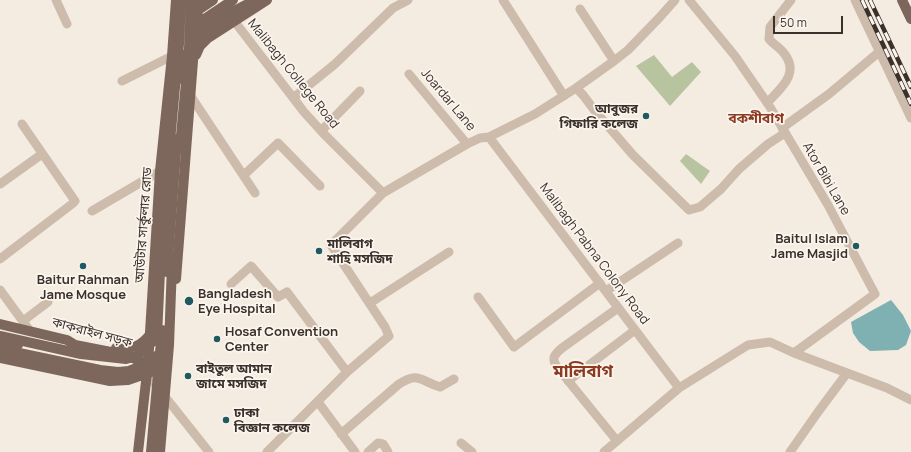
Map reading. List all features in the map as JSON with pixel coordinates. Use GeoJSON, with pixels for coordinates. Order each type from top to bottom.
{"type":"FeatureCollection","features":[{"type":"Feature","properties":{"kind":"main road","name":"আউটার সার্কুলার রোড"},"geometry":{"type":"LineString","coordinates":[[174,48],[176,0]]}},
{"type":"Feature","properties":{"kind":"main road","name":"আউটার সার্কুলার রোড"},"geometry":{"type":"LineString","coordinates":[[160,452],[160,171],[181,0]]}},
{"type":"Feature","properties":{"kind":"main road"},"geometry":{"type":"LineString","coordinates":[[181,0],[189,6],[199,5],[213,0]]}},
{"type":"Feature","properties":{"kind":"main road","name":"আউটার সার্কুলার রোড"},"geometry":{"type":"LineString","coordinates":[[159,338],[173,223],[190,28],[191,0]]}},
{"type":"Feature","properties":{"kind":"main road"},"geometry":{"type":"LineString","coordinates":[[174,48],[190,28],[233,0]]}},
{"type":"Feature","properties":{"kind":"main road"},"geometry":{"type":"LineString","coordinates":[[151,452],[159,338],[182,85],[187,55],[197,37],[208,28],[255,0]]}},
{"type":"Feature","properties":{"kind":"main road"},"geometry":{"type":"LineString","coordinates":[[199,5],[217,16],[223,16],[232,15],[261,0],[268,0]]}},
{"type":"Feature","properties":{"kind":"main road"},"geometry":{"type":"LineString","coordinates":[[194,56],[203,42],[216,32],[235,22],[268,0]]}},
{"type":"Feature","properties":{"kind":"main road"},"geometry":{"type":"LineString","coordinates":[[902,0],[911,19]]}},
{"type":"Feature","properties":{"kind":"main road"},"geometry":{"type":"LineString","coordinates":[[138,452],[152,366],[159,338],[162,228],[174,48],[186,20],[199,5]]}},
{"type":"Feature","properties":{"kind":"main road"},"geometry":{"type":"LineString","coordinates":[[164,452],[174,335],[174,306],[190,95],[199,5]]}},
{"type":"Feature","properties":{"kind":"main road"},"geometry":{"type":"LineString","coordinates":[[174,48],[194,56]]}},
{"type":"Feature","properties":{"kind":"main road","name":"কাকরাইল সড়ক"},"geometry":{"type":"LineString","coordinates":[[0,324],[67,340],[75,345],[126,355],[152,366],[170,382]]}},
{"type":"Feature","properties":{"kind":"main road"},"geometry":{"type":"LineString","coordinates":[[0,336],[81,354],[126,358],[136,356],[159,338]]}},
{"type":"Feature","properties":{"kind":"main road"},"geometry":{"type":"LineString","coordinates":[[67,340],[75,339],[108,347],[128,349],[140,345],[146,341],[159,338]]}},
{"type":"Feature","properties":{"kind":"main road"},"geometry":{"type":"LineString","coordinates":[[0,341],[74,357],[99,361],[128,362],[143,356],[152,349],[159,338]]}},
{"type":"Feature","properties":{"kind":"main road"},"geometry":{"type":"LineString","coordinates":[[145,452],[152,366],[159,338]]}},
{"type":"Feature","properties":{"kind":"main road"},"geometry":{"type":"LineString","coordinates":[[0,349],[94,369],[118,372],[152,366]]}},
{"type":"Feature","properties":{"kind":"main road"},"geometry":{"type":"LineString","coordinates":[[0,358],[110,381],[128,380],[152,366],[172,357]]}},
{"type":"Feature","properties":{"kind":"street"},"geometry":{"type":"LineString","coordinates":[[56,0],[67,24]]}},
{"type":"Feature","properties":{"kind":"street"},"geometry":{"type":"LineString","coordinates":[[293,98],[335,64],[393,8],[408,0]]}},
{"type":"Feature","properties":{"kind":"street"},"geometry":{"type":"LineString","coordinates":[[502,0],[564,96]]}},
{"type":"Feature","properties":{"kind":"street"},"geometry":{"type":"LineString","coordinates":[[267,452],[347,372],[389,336],[385,326],[331,245],[383,192],[467,144],[480,138],[489,137],[535,114],[576,88],[614,61],[628,50],[675,0]]}},
{"type":"Feature","properties":{"kind":"street","name":"Ator Bibi Lane"},"geometry":{"type":"LineString","coordinates":[[689,0],[735,56],[767,103],[828,204],[876,294],[794,353]]}},
{"type":"Feature","properties":{"kind":"street"},"geometry":{"type":"LineString","coordinates":[[767,103],[788,81],[791,65],[783,52],[769,39],[770,27],[791,0]]}},
{"type":"Feature","properties":{"kind":"street"},"geometry":{"type":"LineString","coordinates":[[855,0],[911,118]]}},
{"type":"Feature","properties":{"kind":"street"},"geometry":{"type":"LineString","coordinates":[[580,9],[614,61]]}},
{"type":"Feature","properties":{"kind":"street","name":"Malibagh College Road"},"geometry":{"type":"LineString","coordinates":[[235,22],[293,98],[321,131],[383,192]]}},
{"type":"Feature","properties":{"kind":"street"},"geometry":{"type":"LineString","coordinates":[[122,82],[174,48]]}},
{"type":"Feature","properties":{"kind":"street"},"geometry":{"type":"LineString","coordinates":[[576,88],[633,155],[689,210],[700,207],[722,189],[739,169],[879,52]]}},
{"type":"Feature","properties":{"kind":"street","name":"Joardar Lane"},"geometry":{"type":"LineString","coordinates":[[409,74],[467,144]]}},
{"type":"Feature","properties":{"kind":"street"},"geometry":{"type":"LineString","coordinates":[[321,131],[360,91]]}},
{"type":"Feature","properties":{"kind":"street"},"geometry":{"type":"LineString","coordinates":[[190,95],[255,193]]}},
{"type":"Feature","properties":{"kind":"street"},"geometry":{"type":"LineString","coordinates":[[0,259],[75,201],[22,124]]}},
{"type":"Feature","properties":{"kind":"street","name":"Malibagh Pabna Colony Road"},"geometry":{"type":"LineString","coordinates":[[489,137],[679,388]]}},
{"type":"Feature","properties":{"kind":"street"},"geometry":{"type":"LineString","coordinates":[[244,175],[278,143],[320,186]]}},
{"type":"Feature","properties":{"kind":"street"},"geometry":{"type":"LineString","coordinates":[[0,184],[42,154]]}},
{"type":"Feature","properties":{"kind":"street"},"geometry":{"type":"LineString","coordinates":[[92,211],[160,171]]}},
{"type":"Feature","properties":{"kind":"street"},"geometry":{"type":"LineString","coordinates":[[606,291],[678,243]]}},
{"type":"Feature","properties":{"kind":"street"},"geometry":{"type":"LineString","coordinates":[[370,303],[449,252]]}},
{"type":"Feature","properties":{"kind":"street"},"geometry":{"type":"LineString","coordinates":[[231,284],[251,266],[278,297],[287,292],[347,372]]}},
{"type":"Feature","properties":{"kind":"street"},"geometry":{"type":"LineString","coordinates":[[478,297],[514,347],[600,283]]}},
{"type":"Feature","properties":{"kind":"street"},"geometry":{"type":"LineString","coordinates":[[0,290],[30,331]]}},
{"type":"Feature","properties":{"kind":"street"},"geometry":{"type":"LineString","coordinates":[[23,321],[48,302]]}},
{"type":"Feature","properties":{"kind":"street"},"geometry":{"type":"LineString","coordinates":[[617,441],[553,362],[554,356],[562,348],[618,308]]}},
{"type":"Feature","properties":{"kind":"street"},"geometry":{"type":"LineString","coordinates":[[568,381],[635,330]]}},
{"type":"Feature","properties":{"kind":"street"},"geometry":{"type":"LineString","coordinates":[[604,452],[679,388],[748,345],[770,342],[794,353],[887,388],[911,400]]}},
{"type":"Feature","properties":{"kind":"street"},"geometry":{"type":"LineString","coordinates":[[152,366],[168,400],[209,452]]}},
{"type":"Feature","properties":{"kind":"street"},"geometry":{"type":"LineString","coordinates":[[790,452],[847,373]]}},
{"type":"Feature","properties":{"kind":"street"},"geometry":{"type":"LineString","coordinates":[[341,434],[399,384],[410,377],[419,378],[432,385],[440,387],[454,379]]}},
{"type":"Feature","properties":{"kind":"street"},"geometry":{"type":"LineString","coordinates":[[318,402],[355,452]]}},
{"type":"Feature","properties":{"kind":"street"},"geometry":{"type":"LineString","coordinates":[[368,452],[380,443],[388,452]]}},
{"type":"Feature","properties":{"kind":"street"},"geometry":{"type":"LineString","coordinates":[[461,443],[472,452]]}},
{"type":"Feature","properties":{"kind":"green space"},"geometry":{"type":"Polygon","coordinates":[[[654,55],[672,77],[692,62],[701,72],[670,106],[636,66],[654,55]]]}},
{"type":"Feature","properties":{"kind":"green space"},"geometry":{"type":"Polygon","coordinates":[[[686,154],[710,171],[701,184],[680,161],[686,154]]]}},
{"type":"Feature","properties":{"kind":"water"},"geometry":{"type":"Polygon","coordinates":[[[891,300],[903,315],[911,331],[906,345],[898,350],[870,351],[859,342],[853,333],[851,322],[891,300]]]}},
{"type":"Feature","properties":{"kind":"railway"},"geometry":{"type":"LineString","coordinates":[[862,0],[911,104]]}},
{"type":"Feature","properties":{"kind":"railway"},"geometry":{"type":"LineString","coordinates":[[870,0],[911,87]]}},
{"type":"Feature","properties":{"kind":"place","name":"আবুজর গিফারি কলেজ"},"geometry":{"type":"Point","coordinates":[646,116]}},
{"type":"Feature","properties":{"kind":"place","name":"Baitul Islam Jame Masjid"},"geometry":{"type":"Point","coordinates":[856,246]}},
{"type":"Feature","properties":{"kind":"place","name":"মালিবাগ শাহি মসজিদ"},"geometry":{"type":"Point","coordinates":[319,251]}},
{"type":"Feature","properties":{"kind":"place","name":"Baitur Rahman Jame Mosque"},"geometry":{"type":"Point","coordinates":[83,266]}},
{"type":"Feature","properties":{"kind":"place","name":"Bangladesh Eye Hospital"},"geometry":{"type":"Point","coordinates":[189,301]}},
{"type":"Feature","properties":{"kind":"place","name":"Hosaf Convention Center"},"geometry":{"type":"Point","coordinates":[217,339]}},
{"type":"Feature","properties":{"kind":"place","name":"বাইতুল আমান জামে মসজিদ"},"geometry":{"type":"Point","coordinates":[188,376]}},
{"type":"Feature","properties":{"kind":"place","name":"ঢাকা বিজ্ঞান কলেজ"},"geometry":{"type":"Point","coordinates":[226,420]}},
{"type":"Feature","properties":{"kind":"district","name":"বকশীবাগ"},"geometry":{"type":"Point","coordinates":[756,119]}},
{"type":"Feature","properties":{"kind":"district","name":"মালিবাগ"},"geometry":{"type":"Point","coordinates":[583,372]}}]}
